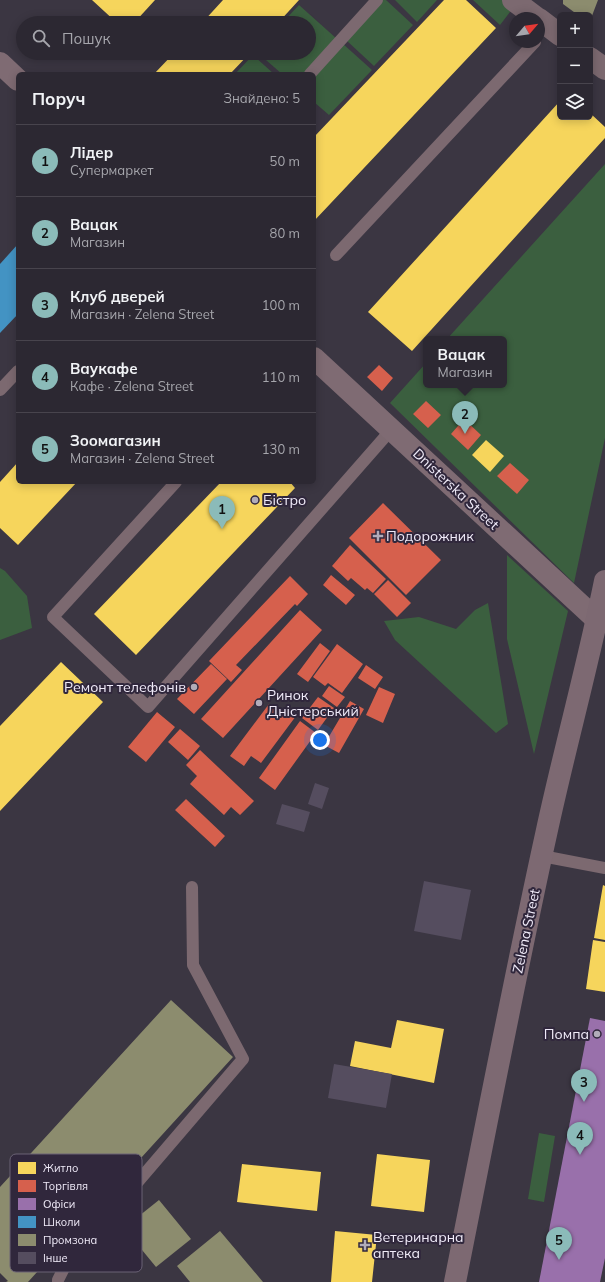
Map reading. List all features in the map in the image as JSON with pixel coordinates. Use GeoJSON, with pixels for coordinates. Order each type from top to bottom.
{"type":"FeatureCollection","features":[{"type":"Feature","properties":{"kind":"main road","name":"Zelena Street"},"geometry":{"type":"LineString","coordinates":[[455,1282],[500,1053],[547,831],[601,623],[605,581]]}},
{"type":"Feature","properties":{"kind":"street"},"geometry":{"type":"LineString","coordinates":[[514,0],[526,12]]}},
{"type":"Feature","properties":{"kind":"street"},"geometry":{"type":"LineString","coordinates":[[593,60],[605,69]]}},
{"type":"Feature","properties":{"kind":"street"},"geometry":{"type":"LineString","coordinates":[[0,63],[16,78]]}},
{"type":"Feature","properties":{"kind":"street","name":"Dnisterska Street"},"geometry":{"type":"LineString","coordinates":[[316,360],[601,623]]}},
{"type":"Feature","properties":{"kind":"lane"},"geometry":{"type":"LineString","coordinates":[[312,72],[377,0]]}},
{"type":"Feature","properties":{"kind":"lane"},"geometry":{"type":"LineString","coordinates":[[336,255],[526,48]]}},
{"type":"Feature","properties":{"kind":"lane"},"geometry":{"type":"LineString","coordinates":[[0,390],[16,373]]}},
{"type":"Feature","properties":{"kind":"lane"},"geometry":{"type":"LineString","coordinates":[[174,484],[53,617],[148,707],[384,438],[390,429]]}},
{"type":"Feature","properties":{"kind":"lane"},"geometry":{"type":"LineString","coordinates":[[542,856],[605,868]]}},
{"type":"Feature","properties":{"kind":"lane"},"geometry":{"type":"LineString","coordinates":[[142,1177],[243,1059],[193,965],[192,888]]}},
{"type":"Feature","properties":{"kind":"lane"},"geometry":{"type":"LineString","coordinates":[[58,1282],[62,1272]]}},
{"type":"Feature","properties":{"kind":"green space"},"geometry":{"type":"Polygon","coordinates":[[[381,0],[386,0],[413,25],[374,66],[346,40],[381,0]]]}},
{"type":"Feature","properties":{"kind":"green space"},"geometry":{"type":"Polygon","coordinates":[[[395,0],[437,0],[417,22],[395,0]]]}},
{"type":"Feature","properties":{"kind":"green space"},"geometry":{"type":"Polygon","coordinates":[[[473,0],[510,0],[516,4],[500,25],[473,0]]]}},
{"type":"Feature","properties":{"kind":"green space"},"geometry":{"type":"Polygon","coordinates":[[[299,5],[311,16],[289,16],[299,5]]]}},
{"type":"Feature","properties":{"kind":"green space"},"geometry":{"type":"Polygon","coordinates":[[[316,20],[337,39],[308,72],[280,72],[266,60],[316,60],[316,20]]]}},
{"type":"Feature","properties":{"kind":"green space"},"geometry":{"type":"Polygon","coordinates":[[[342,43],[372,70],[329,115],[316,104],[316,72],[342,43]]]}},
{"type":"Feature","properties":{"kind":"green space"},"geometry":{"type":"Polygon","coordinates":[[[248,60],[259,60],[272,72],[237,72],[248,60]]]}},
{"type":"Feature","properties":{"kind":"green space"},"geometry":{"type":"Polygon","coordinates":[[[605,164],[605,438],[574,583],[390,403],[423,366],[423,388],[507,388],[507,336],[450,336],[605,164]]]}},
{"type":"Feature","properties":{"kind":"green space"},"geometry":{"type":"Polygon","coordinates":[[[507,555],[568,611],[534,754],[507,639],[507,555]]]}},
{"type":"Feature","properties":{"kind":"green space"},"geometry":{"type":"Polygon","coordinates":[[[0,568],[5,571],[27,596],[32,628],[0,640],[0,568]]]}},
{"type":"Feature","properties":{"kind":"green space"},"geometry":{"type":"Polygon","coordinates":[[[488,603],[508,724],[496,733],[395,640],[384,621],[419,617],[456,629],[475,610],[488,603]]]}},
{"type":"Feature","properties":{"kind":"green space"},"geometry":{"type":"Polygon","coordinates":[[[539,1133],[555,1136],[544,1202],[528,1199],[539,1133]]]}},
{"type":"Feature","properties":{"kind":"building: Житло"},"geometry":{"type":"Polygon","coordinates":[[[92,0],[155,0],[140,16],[109,16],[92,0]]]}},
{"type":"Feature","properties":{"kind":"building: Житло"},"geometry":{"type":"Polygon","coordinates":[[[223,0],[299,0],[284,16],[208,16],[223,0]]]}},
{"type":"Feature","properties":{"kind":"building: Житло"},"geometry":{"type":"Polygon","coordinates":[[[444,0],[466,0],[496,28],[316,219],[316,135],[444,0]]]}},
{"type":"Feature","properties":{"kind":"building: Житло"},"geometry":{"type":"Polygon","coordinates":[[[167,60],[243,60],[232,72],[156,72],[167,60]]]}},
{"type":"Feature","properties":{"kind":"building: Житло"},"geometry":{"type":"Polygon","coordinates":[[[557,104],[557,120],[593,120],[593,116],[605,127],[605,138],[426,336],[423,336],[423,339],[412,351],[368,312],[557,104]]]}},
{"type":"Feature","properties":{"kind":"building: Житло"},"geometry":{"type":"Polygon","coordinates":[[[486,440],[504,456],[490,472],[472,455],[486,440]]]}},
{"type":"Feature","properties":{"kind":"building: Житло"},"geometry":{"type":"Polygon","coordinates":[[[16,464],[16,484],[75,484],[18,545],[0,528],[0,482],[16,464]]]}},
{"type":"Feature","properties":{"kind":"building: Житло"},"geometry":{"type":"Polygon","coordinates":[[[219,484],[292,484],[295,488],[136,655],[94,614],[219,484]]]}},
{"type":"Feature","properties":{"kind":"building: Житло"},"geometry":{"type":"Polygon","coordinates":[[[61,662],[103,702],[0,811],[0,726],[61,662]]]}},
{"type":"Feature","properties":{"kind":"building: Житло"},"geometry":{"type":"Polygon","coordinates":[[[603,885],[605,886],[605,940],[594,938],[603,885]]]}},
{"type":"Feature","properties":{"kind":"building: Житло"},"geometry":{"type":"Polygon","coordinates":[[[593,940],[605,942],[605,992],[586,989],[593,940]]]}},
{"type":"Feature","properties":{"kind":"building: Житло"},"geometry":{"type":"Polygon","coordinates":[[[397,1020],[444,1029],[434,1083],[350,1066],[355,1041],[391,1048],[397,1020]]]}},
{"type":"Feature","properties":{"kind":"building: Житло"},"geometry":{"type":"Polygon","coordinates":[[[377,1154],[430,1160],[424,1212],[371,1206],[377,1154]]]}},
{"type":"Feature","properties":{"kind":"building: Житло"},"geometry":{"type":"Polygon","coordinates":[[[242,1164],[321,1172],[317,1211],[237,1202],[242,1164]]]}},
{"type":"Feature","properties":{"kind":"building: Житло"},"geometry":{"type":"Polygon","coordinates":[[[335,1231],[377,1235],[372,1282],[331,1282],[335,1231]]]}},
{"type":"Feature","properties":{"kind":"building: Торгівля"},"geometry":{"type":"Polygon","coordinates":[[[379,365],[393,378],[382,391],[367,377],[379,365]]]}},
{"type":"Feature","properties":{"kind":"building: Торгівля"},"geometry":{"type":"Polygon","coordinates":[[[426,401],[441,415],[428,428],[413,414],[426,401]]]}},
{"type":"Feature","properties":{"kind":"building: Торгівля"},"geometry":{"type":"Polygon","coordinates":[[[464,419],[481,435],[468,450],[451,434],[464,419]]]}},
{"type":"Feature","properties":{"kind":"building: Торгівля"},"geometry":{"type":"Polygon","coordinates":[[[510,463],[529,480],[517,494],[497,476],[510,463]]]}},
{"type":"Feature","properties":{"kind":"building: Торгівля"},"geometry":{"type":"Polygon","coordinates":[[[383,503],[441,560],[406,595],[349,538],[383,503]]]}},
{"type":"Feature","properties":{"kind":"building: Торгівля"},"geometry":{"type":"Polygon","coordinates":[[[350,545],[386,579],[373,593],[367,588],[365,590],[351,578],[348,581],[332,566],[350,545]]]}},
{"type":"Feature","properties":{"kind":"building: Торгівля"},"geometry":{"type":"Polygon","coordinates":[[[331,575],[355,595],[346,605],[323,585],[331,575]]]}},
{"type":"Feature","properties":{"kind":"building: Торгівля"},"geometry":{"type":"Polygon","coordinates":[[[290,576],[308,594],[297,606],[295,604],[236,665],[242,670],[231,682],[209,661],[290,576]]]}},
{"type":"Feature","properties":{"kind":"building: Торгівля"},"geometry":{"type":"Polygon","coordinates":[[[388,580],[411,603],[397,617],[374,594],[388,580]]]}},
{"type":"Feature","properties":{"kind":"building: Торгівля"},"geometry":{"type":"Polygon","coordinates":[[[300,610],[322,630],[223,738],[201,719],[300,610]]]}},
{"type":"Feature","properties":{"kind":"building: Торгівля"},"geometry":{"type":"Polygon","coordinates":[[[320,643],[330,651],[308,682],[297,674],[320,643]]]}},
{"type":"Feature","properties":{"kind":"building: Торгівля"},"geometry":{"type":"Polygon","coordinates":[[[337,644],[363,664],[342,693],[328,683],[325,686],[313,677],[337,644]]]}},
{"type":"Feature","properties":{"kind":"building: Торгівля"},"geometry":{"type":"Polygon","coordinates":[[[211,664],[227,679],[194,714],[177,699],[211,664]]]}},
{"type":"Feature","properties":{"kind":"building: Торгівля"},"geometry":{"type":"Polygon","coordinates":[[[366,665],[383,677],[375,689],[358,678],[366,665]]]}},
{"type":"Feature","properties":{"kind":"building: Торгівля"},"geometry":{"type":"Polygon","coordinates":[[[329,686],[345,697],[337,707],[322,696],[329,686]]]}},
{"type":"Feature","properties":{"kind":"building: Торгівля"},"geometry":{"type":"Polygon","coordinates":[[[379,687],[395,694],[383,723],[366,715],[379,687]]]}},
{"type":"Feature","properties":{"kind":"building: Торгівля"},"geometry":{"type":"Polygon","coordinates":[[[318,697],[334,708],[318,730],[302,718],[318,697]]]}},
{"type":"Feature","properties":{"kind":"building: Торгівля"},"geometry":{"type":"Polygon","coordinates":[[[350,701],[364,709],[339,753],[324,745],[350,701]]]}},
{"type":"Feature","properties":{"kind":"building: Торгівля"},"geometry":{"type":"Polygon","coordinates":[[[269,704],[281,712],[284,708],[296,716],[261,763],[251,756],[244,766],[230,756],[269,704]]]}},
{"type":"Feature","properties":{"kind":"building: Торгівля"},"geometry":{"type":"Polygon","coordinates":[[[157,712],[175,727],[146,762],[128,747],[157,712]]]}},
{"type":"Feature","properties":{"kind":"building: Торгівля"},"geometry":{"type":"Polygon","coordinates":[[[300,721],[316,733],[275,790],[259,778],[300,721]]]}},
{"type":"Feature","properties":{"kind":"building: Торгівля"},"geometry":{"type":"Polygon","coordinates":[[[180,729],[200,746],[188,760],[168,742],[180,729]]]}},
{"type":"Feature","properties":{"kind":"building: Торгівля"},"geometry":{"type":"Polygon","coordinates":[[[200,750],[254,801],[240,815],[231,807],[224,815],[190,784],[197,776],[186,765],[200,750]]]}},
{"type":"Feature","properties":{"kind":"building: Торгівля"},"geometry":{"type":"Polygon","coordinates":[[[186,799],[225,836],[215,847],[175,810],[186,799]]]}},
{"type":"Feature","properties":{"kind":"building: Офіси"},"geometry":{"type":"Polygon","coordinates":[[[590,1018],[605,1021],[605,1258],[600,1282],[539,1282],[590,1018]]]}},
{"type":"Feature","properties":{"kind":"building: Школи"},"geometry":{"type":"Polygon","coordinates":[[[16,246],[16,316],[0,333],[0,264],[16,246]]]}},
{"type":"Feature","properties":{"kind":"building: Промзона"},"geometry":{"type":"Polygon","coordinates":[[[563,0],[598,0],[593,13],[574,12],[563,4],[563,0]]]}},
{"type":"Feature","properties":{"kind":"building: Промзона"},"geometry":{"type":"Polygon","coordinates":[[[171,1000],[233,1057],[142,1157],[142,1154],[30,1154],[171,1000]]]}},
{"type":"Feature","properties":{"kind":"building: Промзона"},"geometry":{"type":"Polygon","coordinates":[[[10,1176],[10,1272],[37,1272],[28,1282],[6,1282],[8,1281],[0,1273],[0,1187],[10,1176]]]}},
{"type":"Feature","properties":{"kind":"building: Промзона"},"geometry":{"type":"Polygon","coordinates":[[[159,1200],[191,1239],[156,1267],[142,1250],[142,1214],[159,1200]]]}},
{"type":"Feature","properties":{"kind":"building: Промзона"},"geometry":{"type":"Polygon","coordinates":[[[220,1231],[263,1282],[190,1282],[177,1266],[220,1231]]]}},
{"type":"Feature","properties":{"kind":"building: Інше"},"geometry":{"type":"Polygon","coordinates":[[[315,783],[329,788],[322,809],[308,804],[315,783]]]}},
{"type":"Feature","properties":{"kind":"building: Інше"},"geometry":{"type":"Polygon","coordinates":[[[282,804],[310,812],[304,832],[276,824],[282,804]]]}},
{"type":"Feature","properties":{"kind":"building: Інше"},"geometry":{"type":"Polygon","coordinates":[[[424,881],[471,890],[461,940],[414,931],[424,881]]]}},
{"type":"Feature","properties":{"kind":"building: Інше"},"geometry":{"type":"Polygon","coordinates":[[[334,1064],[392,1074],[386,1108],[328,1098],[334,1064]]]}},
{"type":"Feature","properties":{"kind":"place","name":"Вацак"},"geometry":{"type":"Point","coordinates":[465,434]}},
{"type":"Feature","properties":{"kind":"place","name":"Бістро"},"geometry":{"type":"Point","coordinates":[255,500]}},
{"type":"Feature","properties":{"kind":"place","name":"Лідер"},"geometry":{"type":"Point","coordinates":[222,529]}},
{"type":"Feature","properties":{"kind":"place","name":"Подорожник"},"geometry":{"type":"Point","coordinates":[378,536]}},
{"type":"Feature","properties":{"kind":"place","name":"Ремонт телефонів"},"geometry":{"type":"Point","coordinates":[194,687]}},
{"type":"Feature","properties":{"kind":"place","name":"Ринок Дністерський"},"geometry":{"type":"Point","coordinates":[259,703]}},
{"type":"Feature","properties":{"kind":"place","name":"Помпа"},"geometry":{"type":"Point","coordinates":[597,1034]}},
{"type":"Feature","properties":{"kind":"place","name":"Клуб дверей"},"geometry":{"type":"Point","coordinates":[584,1102]}},
{"type":"Feature","properties":{"kind":"place","name":"Ваукафе"},"geometry":{"type":"Point","coordinates":[580,1155]}},
{"type":"Feature","properties":{"kind":"place","name":"Ветеринарна аптека"},"geometry":{"type":"Point","coordinates":[365,1245]}},
{"type":"Feature","properties":{"kind":"place","name":"Зоомагазин"},"geometry":{"type":"Point","coordinates":[559,1260]}}]}
